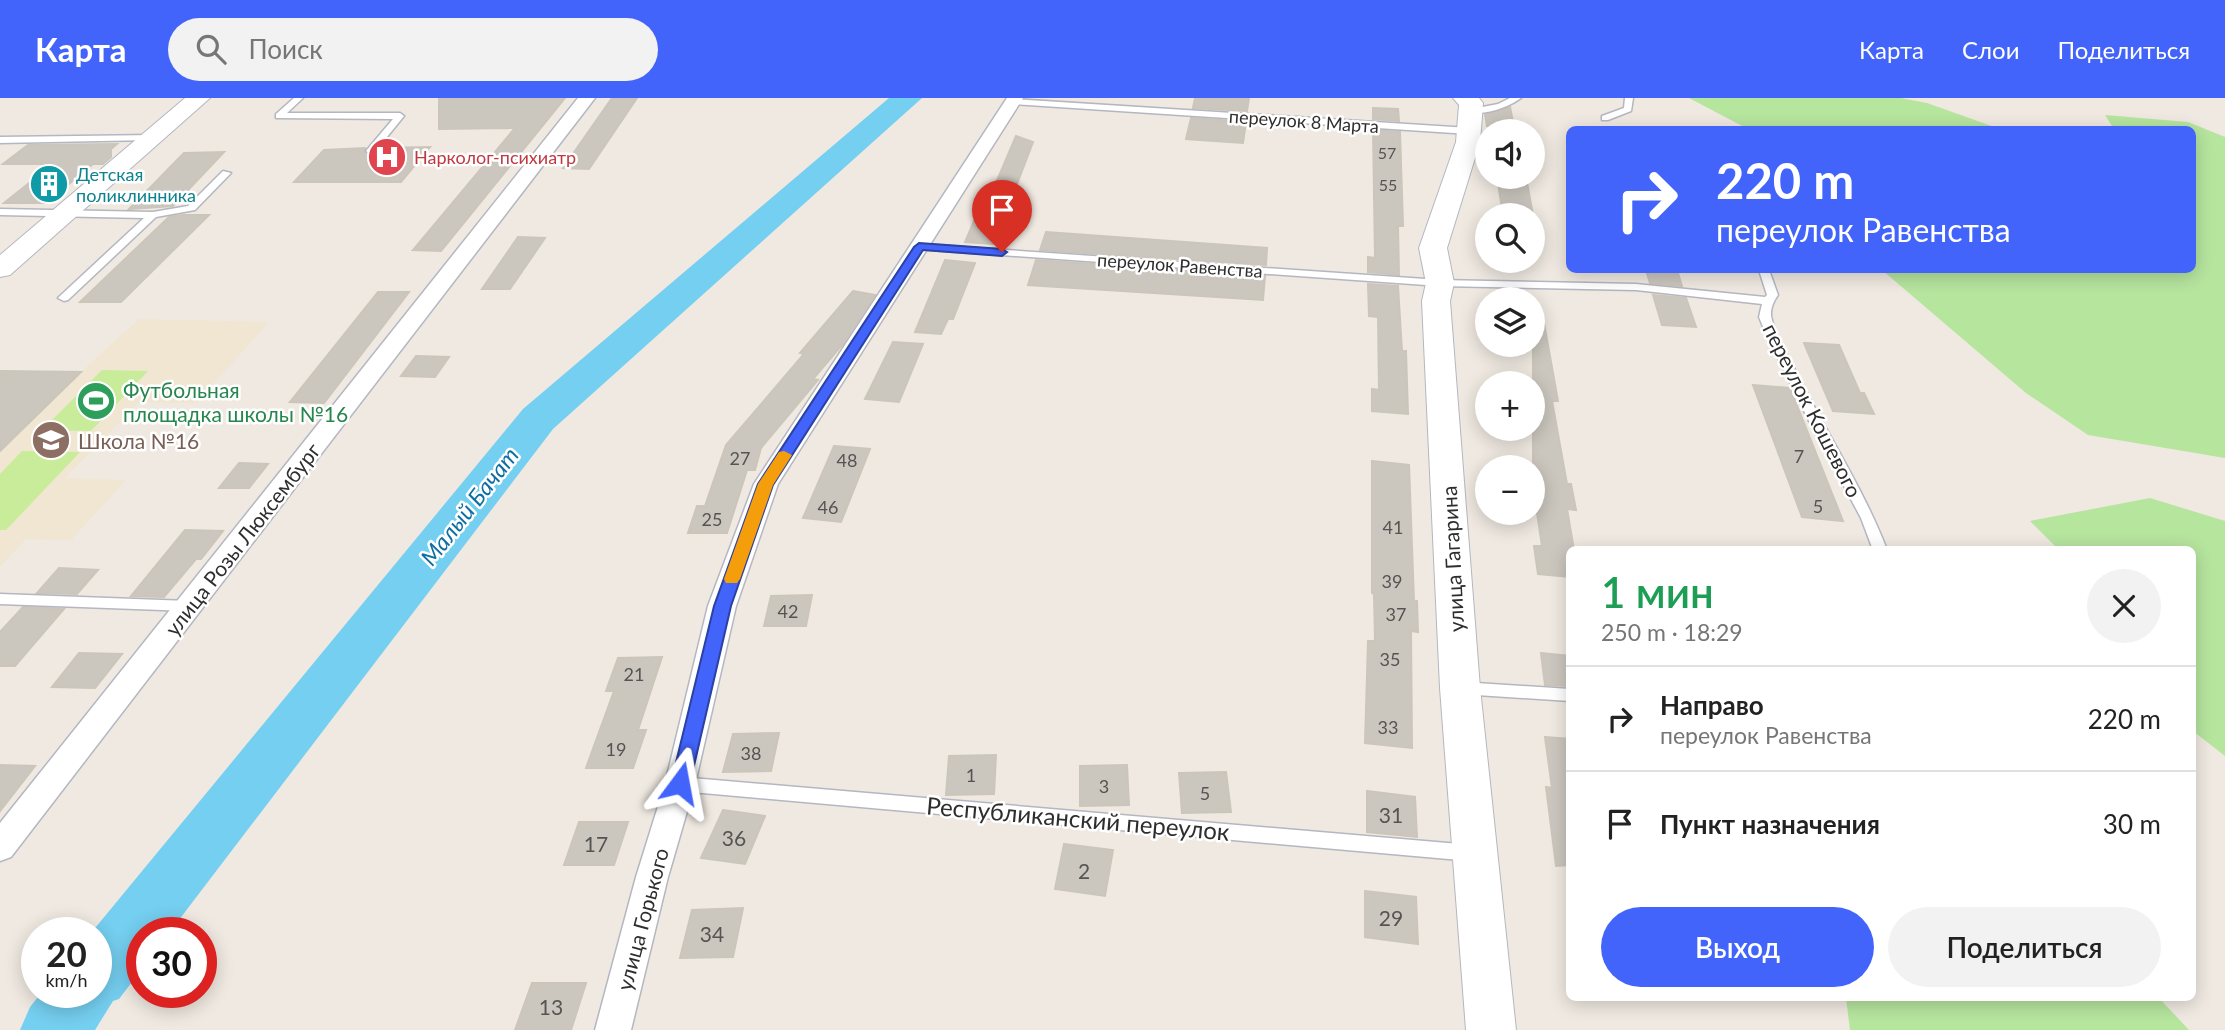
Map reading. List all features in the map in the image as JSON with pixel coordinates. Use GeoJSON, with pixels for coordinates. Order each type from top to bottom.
{"type":"FeatureCollection","features":[{"type":"Feature","properties":{"kind":"street"},"geometry":{"type":"LineString","coordinates":[[0,269],[199,98]]}},
{"type":"Feature","properties":{"kind":"street","name":"улица Розы Люксембург"},"geometry":{"type":"LineString","coordinates":[[0,847],[587,98]]}},
{"type":"Feature","properties":{"kind":"street","name":"улица Горького"},"geometry":{"type":"LineString","coordinates":[[613,1030],[652,877],[680,783],[722,606],[766,484],[1014,100]]}},
{"type":"Feature","properties":{"kind":"street","name":"улица Гагарина"},"geometry":{"type":"LineString","coordinates":[[1468,113],[1468,142],[1433,248],[1440,283],[1436,301],[1460,688],[1491,1030]]}},
{"type":"Feature","properties":{"kind":"lane"},"geometry":{"type":"LineString","coordinates":[[299,98],[279,116],[400,116],[371,151]]}},
{"type":"Feature","properties":{"kind":"lane","name":"переулок 8 Марта"},"geometry":{"type":"LineString","coordinates":[[1014,100],[1468,113],[1500,106],[1517,98]]}},
{"type":"Feature","properties":{"kind":"lane"},"geometry":{"type":"LineString","coordinates":[[1605,118],[1628,109],[1629,98]]}},
{"type":"Feature","properties":{"kind":"lane"},"geometry":{"type":"LineString","coordinates":[[0,140],[151,137]]}},
{"type":"Feature","properties":{"kind":"lane"},"geometry":{"type":"LineString","coordinates":[[0,212],[153,215],[191,208],[226,173]]}},
{"type":"Feature","properties":{"kind":"lane"},"geometry":{"type":"LineString","coordinates":[[64,298],[153,215]]}},
{"type":"Feature","properties":{"kind":"lane","name":"переулок Равенства"},"geometry":{"type":"LineString","coordinates":[[919,247],[1440,283]]}},
{"type":"Feature","properties":{"kind":"lane"},"geometry":{"type":"LineString","coordinates":[[1765,273],[1773,295],[1768,301]]}},
{"type":"Feature","properties":{"kind":"lane","name":"переулок Кошевого"},"geometry":{"type":"LineString","coordinates":[[1440,283],[1636,287],[1768,301],[1765,317],[1772,334],[1868,519],[1878,546]]}},
{"type":"Feature","properties":{"kind":"lane"},"geometry":{"type":"LineString","coordinates":[[0,599],[189,606]]}},
{"type":"Feature","properties":{"kind":"lane"},"geometry":{"type":"LineString","coordinates":[[1460,688],[1566,695]]}},
{"type":"Feature","properties":{"kind":"lane","name":"Республиканский переулок"},"geometry":{"type":"LineString","coordinates":[[680,783],[1476,853]]}},
{"type":"Feature","properties":{"kind":"shaded area","name":"Школа №16"},"geometry":{"type":"Polygon","coordinates":[[[139,319],[269,322],[196,403],[139,402],[65,478],[126,480],[71,540],[26,539],[0,567],[0,371],[81,372],[139,319]]]}},
{"type":"Feature","properties":{"kind":"green space"},"geometry":{"type":"Polygon","coordinates":[[[1689,98],[1901,98],[1927,103],[1992,126],[1742,126],[1689,98]]]}},
{"type":"Feature","properties":{"kind":"green space"},"geometry":{"type":"Polygon","coordinates":[[[2105,115],[2188,122],[2225,137],[2225,458],[2088,435],[2026,393],[1886,273],[2196,273],[2196,126],[2112,126],[2105,115]]]}},
{"type":"Feature","properties":{"kind":"green space","name":"Футбольная площадка школы №16"},"geometry":{"type":"Polygon","coordinates":[[[102,370],[148,371],[91,431],[42,430],[102,370]]]}},
{"type":"Feature","properties":{"kind":"green space"},"geometry":{"type":"Polygon","coordinates":[[[22,451],[80,452],[6,530],[0,530],[0,474],[22,451]]]}},
{"type":"Feature","properties":{"kind":"green space"},"geometry":{"type":"Polygon","coordinates":[[[2150,498],[2225,521],[2225,756],[2196,733],[2196,546],[2055,546],[2030,521],[2150,498]]]}},
{"type":"Feature","properties":{"kind":"green space"},"geometry":{"type":"Polygon","coordinates":[[[1846,1001],[2162,1001],[2189,1030],[1850,1030],[1846,1001]]]}},
{"type":"Feature","properties":{"kind":"building"},"geometry":{"type":"Polygon","coordinates":[[[439,98],[565,98],[441,251],[413,250],[515,128],[439,129],[439,98]]]}},
{"type":"Feature","properties":{"kind":"building"},"geometry":{"type":"Polygon","coordinates":[[[612,98],[637,98],[589,169],[563,168],[612,98]]]}},
{"type":"Feature","properties":{"kind":"building"},"geometry":{"type":"Polygon","coordinates":[[[1195,98],[1249,98],[1247,111],[1193,108],[1195,98]]]}},
{"type":"Feature","properties":{"kind":"building"},"geometry":{"type":"Polygon","coordinates":[[[1510,107],[1512,119],[1486,119],[1485,115],[1510,107]]]}},
{"type":"Feature","properties":{"kind":"building"},"geometry":{"type":"Polygon","coordinates":[[[1373,108],[1398,109],[1399,121],[1373,119],[1373,108]]]}},
{"type":"Feature","properties":{"kind":"building"},"geometry":{"type":"Polygon","coordinates":[[[1191,118],[1246,122],[1243,143],[1186,139],[1191,118]]]}},
{"type":"Feature","properties":{"kind":"building"},"geometry":{"type":"Polygon","coordinates":[[[1373,130],[1400,132],[1403,226],[1398,226],[1399,275],[1368,272],[1368,257],[1375,258],[1373,130]]]}},
{"type":"Feature","properties":{"kind":"building"},"geometry":{"type":"Polygon","coordinates":[[[1016,136],[1033,142],[994,244],[965,242],[987,190],[993,190],[1016,136]]]}},
{"type":"Feature","properties":{"kind":"building","name":"Детская поликлинника"},"geometry":{"type":"Polygon","coordinates":[[[117,144],[111,149],[111,157],[103,164],[93,164],[46,203],[4,203],[53,164],[3,164],[28,145],[117,144]]]}},
{"type":"Feature","properties":{"kind":"building"},"geometry":{"type":"Polygon","coordinates":[[[430,147],[401,182],[294,182],[324,150],[365,148],[365,153],[372,156],[381,148],[430,147]]]}},
{"type":"Feature","properties":{"kind":"building"},"geometry":{"type":"Polygon","coordinates":[[[224,152],[173,206],[129,209],[184,153],[224,152]]]}},
{"type":"Feature","properties":{"kind":"building"},"geometry":{"type":"Polygon","coordinates":[[[1499,189],[1528,189],[1531,203],[1501,203],[1499,189]]]}},
{"type":"Feature","properties":{"kind":"building"},"geometry":{"type":"Polygon","coordinates":[[[209,215],[121,302],[80,302],[169,217],[209,215]]]}},
{"type":"Feature","properties":{"kind":"building"},"geometry":{"type":"Polygon","coordinates":[[[1046,232],[1267,248],[1266,265],[1040,250],[1046,232]]]}},
{"type":"Feature","properties":{"kind":"building"},"geometry":{"type":"Polygon","coordinates":[[[518,237],[545,238],[510,289],[482,289],[518,237]]]}},
{"type":"Feature","properties":{"kind":"building"},"geometry":{"type":"Polygon","coordinates":[[[945,260],[975,263],[953,319],[948,319],[941,334],[915,332],[945,260]]]}},
{"type":"Feature","properties":{"kind":"building"},"geometry":{"type":"Polygon","coordinates":[[[1036,260],[1265,276],[1263,300],[1028,285],[1036,260]]]}},
{"type":"Feature","properties":{"kind":"building"},"geometry":{"type":"Polygon","coordinates":[[[1647,273],[1678,273],[1682,286],[1650,283],[1647,273]]]}},
{"type":"Feature","properties":{"kind":"building"},"geometry":{"type":"Polygon","coordinates":[[[1368,284],[1398,286],[1402,351],[1406,351],[1408,414],[1372,411],[1372,389],[1379,390],[1378,317],[1369,316],[1368,284]]]}},
{"type":"Feature","properties":{"kind":"building"},"geometry":{"type":"Polygon","coordinates":[[[853,291],[875,295],[843,344],[813,379],[818,380],[761,448],[755,470],[747,470],[727,533],[688,533],[697,506],[705,506],[726,445],[804,354],[800,353],[853,291]]]}},
{"type":"Feature","properties":{"kind":"building"},"geometry":{"type":"Polygon","coordinates":[[[378,292],[409,292],[324,403],[290,402],[378,292]]]}},
{"type":"Feature","properties":{"kind":"building"},"geometry":{"type":"Polygon","coordinates":[[[1653,295],[1686,298],[1696,327],[1662,325],[1653,295]]]}},
{"type":"Feature","properties":{"kind":"building"},"geometry":{"type":"Polygon","coordinates":[[[1545,329],[1558,401],[1552,401],[1567,484],[1571,484],[1576,510],[1567,509],[1573,546],[1566,546],[1566,577],[1538,574],[1534,546],[1542,546],[1539,525],[1545,525],[1545,455],[1533,455],[1533,441],[1545,441],[1545,371],[1533,371],[1533,357],[1545,357],[1545,329]]]}},
{"type":"Feature","properties":{"kind":"building"},"geometry":{"type":"Polygon","coordinates":[[[893,342],[923,344],[899,402],[865,399],[893,342]]]}},
{"type":"Feature","properties":{"kind":"building"},"geometry":{"type":"Polygon","coordinates":[[[1804,343],[1839,345],[1860,393],[1864,393],[1874,414],[1833,411],[1804,343]]]}},
{"type":"Feature","properties":{"kind":"building"},"geometry":{"type":"Polygon","coordinates":[[[416,356],[449,357],[435,377],[401,376],[416,356]]]}},
{"type":"Feature","properties":{"kind":"building"},"geometry":{"type":"Polygon","coordinates":[[[0,371],[81,372],[0,451],[0,371]]]}},
{"type":"Feature","properties":{"kind":"building"},"geometry":{"type":"Polygon","coordinates":[[[1753,385],[1790,388],[1843,521],[1802,517],[1753,385]]]}},
{"type":"Feature","properties":{"kind":"building"},"geometry":{"type":"Polygon","coordinates":[[[834,446],[870,449],[841,522],[803,518],[834,446]]]}},
{"type":"Feature","properties":{"kind":"building"},"geometry":{"type":"Polygon","coordinates":[[[1372,461],[1409,465],[1414,601],[1417,601],[1418,632],[1411,631],[1412,748],[1365,743],[1368,641],[1375,641],[1372,593],[1372,461]]]}},
{"type":"Feature","properties":{"kind":"building"},"geometry":{"type":"Polygon","coordinates":[[[239,463],[268,464],[249,488],[219,488],[239,463]]]}},
{"type":"Feature","properties":{"kind":"building"},"geometry":{"type":"Polygon","coordinates":[[[185,530],[223,531],[201,559],[196,559],[164,597],[131,596],[185,530]]]}},
{"type":"Feature","properties":{"kind":"building"},"geometry":{"type":"Polygon","coordinates":[[[59,568],[98,570],[77,594],[37,593],[59,568]]]}},
{"type":"Feature","properties":{"kind":"building"},"geometry":{"type":"Polygon","coordinates":[[[812,595],[806,626],[764,626],[771,596],[812,595]]]}},
{"type":"Feature","properties":{"kind":"building"},"geometry":{"type":"Polygon","coordinates":[[[23,607],[64,609],[15,666],[0,666],[0,632],[23,607]]]}},
{"type":"Feature","properties":{"kind":"building"},"geometry":{"type":"Polygon","coordinates":[[[79,653],[122,654],[95,688],[52,687],[79,653]]]}},
{"type":"Feature","properties":{"kind":"building"},"geometry":{"type":"Polygon","coordinates":[[[1541,653],[1566,656],[1566,686],[1545,685],[1541,653]]]}},
{"type":"Feature","properties":{"kind":"building"},"geometry":{"type":"Polygon","coordinates":[[[662,657],[638,730],[646,730],[633,768],[586,768],[614,691],[606,691],[618,658],[662,657]]]}},
{"type":"Feature","properties":{"kind":"building"},"geometry":{"type":"Polygon","coordinates":[[[779,733],[771,771],[723,772],[733,734],[779,733]]]}},
{"type":"Feature","properties":{"kind":"building"},"geometry":{"type":"Polygon","coordinates":[[[1545,737],[1566,739],[1566,865],[1556,866],[1546,787],[1552,788],[1545,737]]]}},
{"type":"Feature","properties":{"kind":"building"},"geometry":{"type":"Polygon","coordinates":[[[996,755],[994,794],[946,795],[949,756],[996,755]]]}},
{"type":"Feature","properties":{"kind":"building"},"geometry":{"type":"Polygon","coordinates":[[[0,765],[35,766],[0,811],[0,765]]]}},
{"type":"Feature","properties":{"kind":"building"},"geometry":{"type":"Polygon","coordinates":[[[1127,765],[1129,805],[1080,806],[1080,766],[1127,765]]]}},
{"type":"Feature","properties":{"kind":"building"},"geometry":{"type":"Polygon","coordinates":[[[1226,772],[1231,812],[1182,813],[1179,773],[1226,772]]]}},
{"type":"Feature","properties":{"kind":"building"},"geometry":{"type":"Polygon","coordinates":[[[1367,791],[1415,797],[1417,837],[1367,832],[1367,791]]]}},
{"type":"Feature","properties":{"kind":"building"},"geometry":{"type":"Polygon","coordinates":[[[723,810],[765,816],[745,864],[701,858],[723,810]]]}},
{"type":"Feature","properties":{"kind":"building"},"geometry":{"type":"Polygon","coordinates":[[[579,822],[628,822],[614,865],[564,865],[579,822]]]}},
{"type":"Feature","properties":{"kind":"building"},"geometry":{"type":"Polygon","coordinates":[[[1064,844],[1113,850],[1105,896],[1055,889],[1064,844]]]}},
{"type":"Feature","properties":{"kind":"building"},"geometry":{"type":"Polygon","coordinates":[[[1365,891],[1416,897],[1418,944],[1365,937],[1365,891]]]}},
{"type":"Feature","properties":{"kind":"building"},"geometry":{"type":"Polygon","coordinates":[[[743,908],[733,957],[680,958],[692,910],[743,908]]]}},
{"type":"Feature","properties":{"kind":"building"},"geometry":{"type":"Polygon","coordinates":[[[532,983],[586,983],[571,1030],[515,1030],[532,983]]]}},
{"type":"Feature","properties":{"kind":"waterway","name":"Малый Бачат"},"geometry":{"type":"LineString","coordinates":[[112,957],[538,419],[907,98]]}},
{"type":"Feature","properties":{"kind":"waterway","name":"Малый Бачат"},"geometry":{"type":"LineString","coordinates":[[54,1030],[71,1008]]}},
{"type":"Feature","properties":{"kind":"slow traffic"},"geometry":{"type":"LineString","coordinates":[[732,579],[766,484],[784,455]]}},
{"type":"Feature","properties":{"kind":"place","name":"Нарколог-психиатр"},"geometry":{"type":"Point","coordinates":[387,157]}},
{"type":"Feature","properties":{"kind":"place","name":"Детская поликлинника"},"geometry":{"type":"Point","coordinates":[49,184]}},
{"type":"Feature","properties":{"kind":"place","name":"Футбольная площадка школы №16"},"geometry":{"type":"Point","coordinates":[96,401]}},
{"type":"Feature","properties":{"kind":"place","name":"Школа №16"},"geometry":{"type":"Point","coordinates":[51,440]}},
{"type":"Feature","properties":{"kind":"route"},"geometry":{"type":"LineString","coordinates":[[680,783],[722,606],[766,484],[919,247],[1002,252]]}}]}
